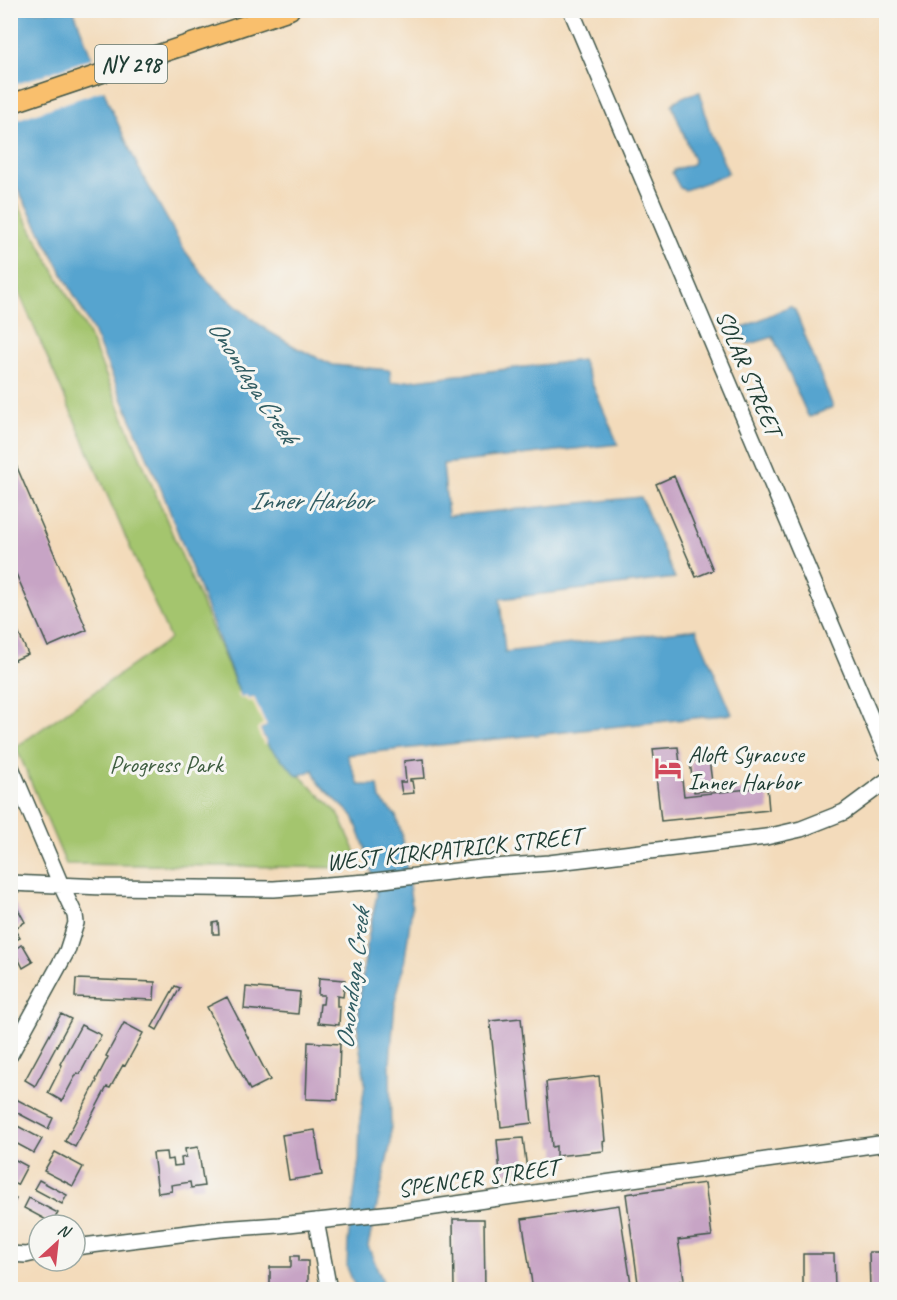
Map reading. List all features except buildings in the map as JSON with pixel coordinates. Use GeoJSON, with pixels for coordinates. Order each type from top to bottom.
{"type":"FeatureCollection","features":[{"type":"Feature","properties":{"kind":"main road","name":"NY 298"},"geometry":{"type":"LineString","coordinates":[[10,104],[290,10]]}},
{"type":"Feature","properties":{"kind":"street","name":"SOLAR STREET"},"geometry":{"type":"LineString","coordinates":[[571,10],[886,753]]}},
{"type":"Feature","properties":{"kind":"street"},"geometry":{"type":"LineString","coordinates":[[10,765],[75,915],[74,932],[67,951],[10,1055]]}},
{"type":"Feature","properties":{"kind":"street","name":"WEST KIRKPATRICK STREET"},"geometry":{"type":"LineString","coordinates":[[10,883],[274,889],[367,882],[766,837],[801,829],[844,812],[886,781]]}},
{"type":"Feature","properties":{"kind":"street","name":"SPENCER STREET"},"geometry":{"type":"LineString","coordinates":[[87,1245],[209,1230],[393,1213],[886,1143]]}},
{"type":"Feature","properties":{"kind":"street"},"geometry":{"type":"LineString","coordinates":[[316,1221],[329,1290]]}},
{"type":"Feature","properties":{"kind":"street"},"geometry":{"type":"LineString","coordinates":[[10,1254],[27,1255]]}},
{"type":"Feature","properties":{"kind":"green space","name":"Progress Park"},"geometry":{"type":"Polygon","coordinates":[[[10,190],[88,333],[241,697],[254,697],[267,726],[267,744],[338,813],[363,868],[66,864],[16,747],[170,639],[11,274],[10,190]]]}},
{"type":"Feature","properties":{"kind":"water","name":"Inner Harbor"},"geometry":{"type":"Polygon","coordinates":[[[10,11],[74,11],[109,104],[138,167],[185,251],[208,281],[268,331],[333,365],[390,370],[391,383],[582,360],[618,444],[443,464],[448,516],[641,497],[675,578],[500,599],[505,652],[696,629],[732,714],[347,755],[359,785],[378,785],[380,799],[396,816],[402,835],[412,907],[404,965],[395,1002],[390,1063],[391,1142],[368,1246],[386,1289],[356,1289],[347,1267],[365,1083],[358,1035],[359,1002],[377,895],[367,853],[353,816],[319,784],[313,770],[298,776],[267,744],[260,729],[266,726],[253,697],[248,699],[241,697],[162,491],[93,331],[11,176],[10,11]]]}},
{"type":"Feature","properties":{"kind":"water"},"geometry":{"type":"Polygon","coordinates":[[[700,92],[710,132],[728,172],[685,190],[680,188],[672,173],[674,170],[693,164],[694,160],[672,105],[681,98],[700,92]]]}},
{"type":"Feature","properties":{"kind":"water"},"geometry":{"type":"Polygon","coordinates":[[[790,306],[795,310],[833,407],[809,417],[773,337],[750,344],[746,343],[742,330],[790,306]]]}},
{"type":"Feature","properties":{"kind":"pier"},"geometry":{"type":"Polygon","coordinates":[[[95,57],[107,89],[10,122],[11,86],[95,57]]]}},
{"type":"Feature","properties":{"kind":"pier"},"geometry":{"type":"Polygon","coordinates":[[[239,692],[241,697],[246,695],[249,699],[254,697],[267,726],[260,729],[267,744],[264,745],[257,730],[263,724],[252,701],[240,699],[236,693],[239,692]]]}},
{"type":"Feature","properties":{"kind":"place","name":"Aloft Syracuse Inner Harbor"},"geometry":{"type":"Point","coordinates":[668,768]}},
{"type":"Feature","properties":{"kind":"water label","name":"Onondaga Creek"},"geometry":{"type":"Point","coordinates":[253,381]}},
{"type":"Feature","properties":{"kind":"water label","name":"Onondaga Creek"},"geometry":{"type":"Point","coordinates":[352,979]}}]}
